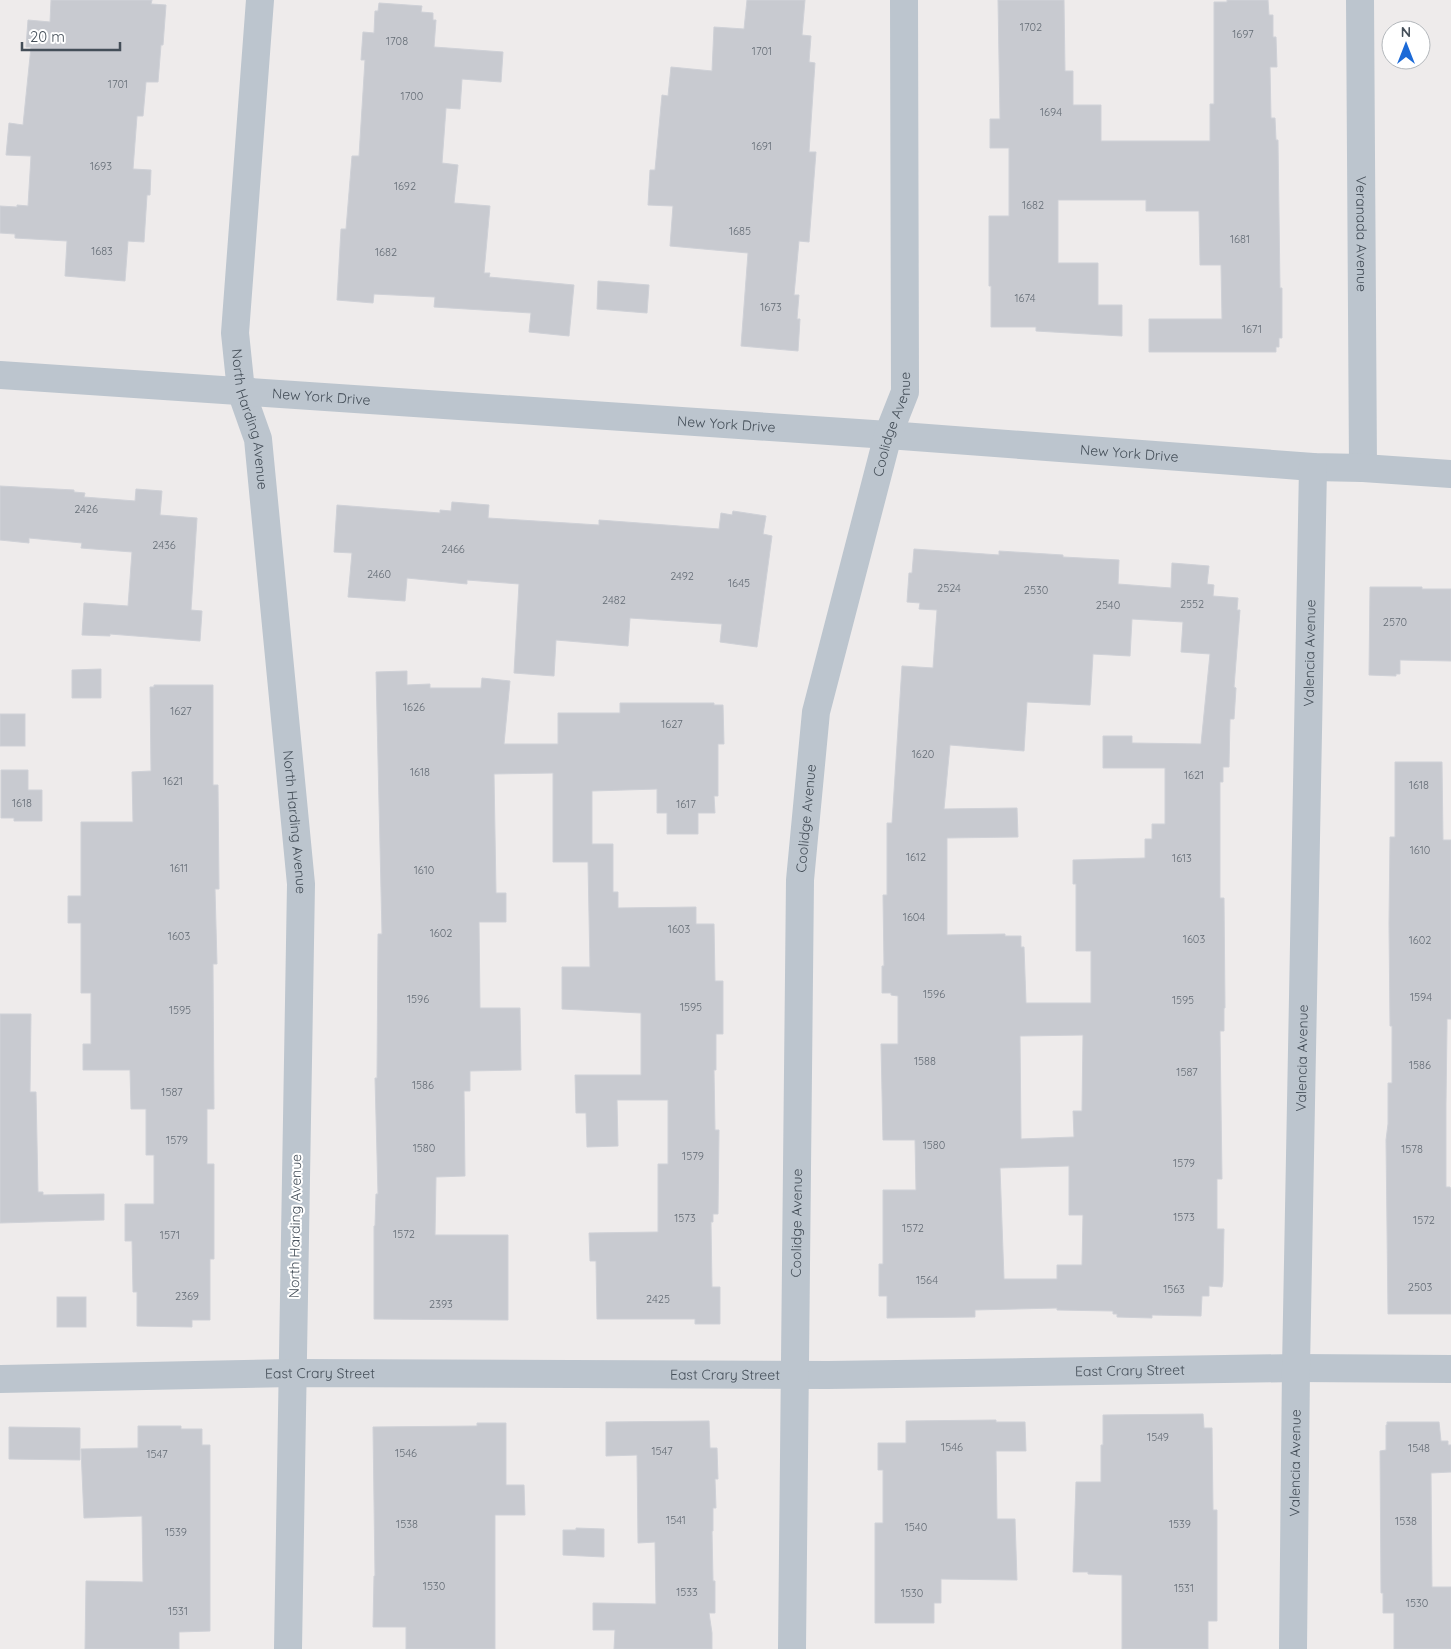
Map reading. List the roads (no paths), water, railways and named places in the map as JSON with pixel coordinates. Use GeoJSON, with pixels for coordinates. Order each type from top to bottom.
{"type":"FeatureCollection","features":[{"type":"Feature","properties":{"kind":"street","name":"North Harding Avenue"},"geometry":{"type":"LineString","coordinates":[[260,0],[235,334],[241,391],[258,439],[300,884],[288,1649]]}},
{"type":"Feature","properties":{"kind":"street","name":"Coolidge Avenue"},"geometry":{"type":"LineString","coordinates":[[792,1649],[800,880],[818,702],[888,435],[905,392],[904,0]]}},
{"type":"Feature","properties":{"kind":"street","name":"Veranada Avenue"},"geometry":{"type":"LineString","coordinates":[[1360,0],[1363,468]]}},
{"type":"Feature","properties":{"kind":"street","name":"New York Drive"},"geometry":{"type":"LineString","coordinates":[[0,375],[888,435],[1312,467],[1363,468],[1451,474]]}},
{"type":"Feature","properties":{"kind":"street","name":"Valencia Avenue"},"geometry":{"type":"LineString","coordinates":[[1293,1649],[1296,1368],[1312,467]]}},
{"type":"Feature","properties":{"kind":"street","name":"East Crary Street"},"geometry":{"type":"LineString","coordinates":[[0,1378],[292,1373],[795,1375],[1296,1368],[1451,1369]]}}]}
